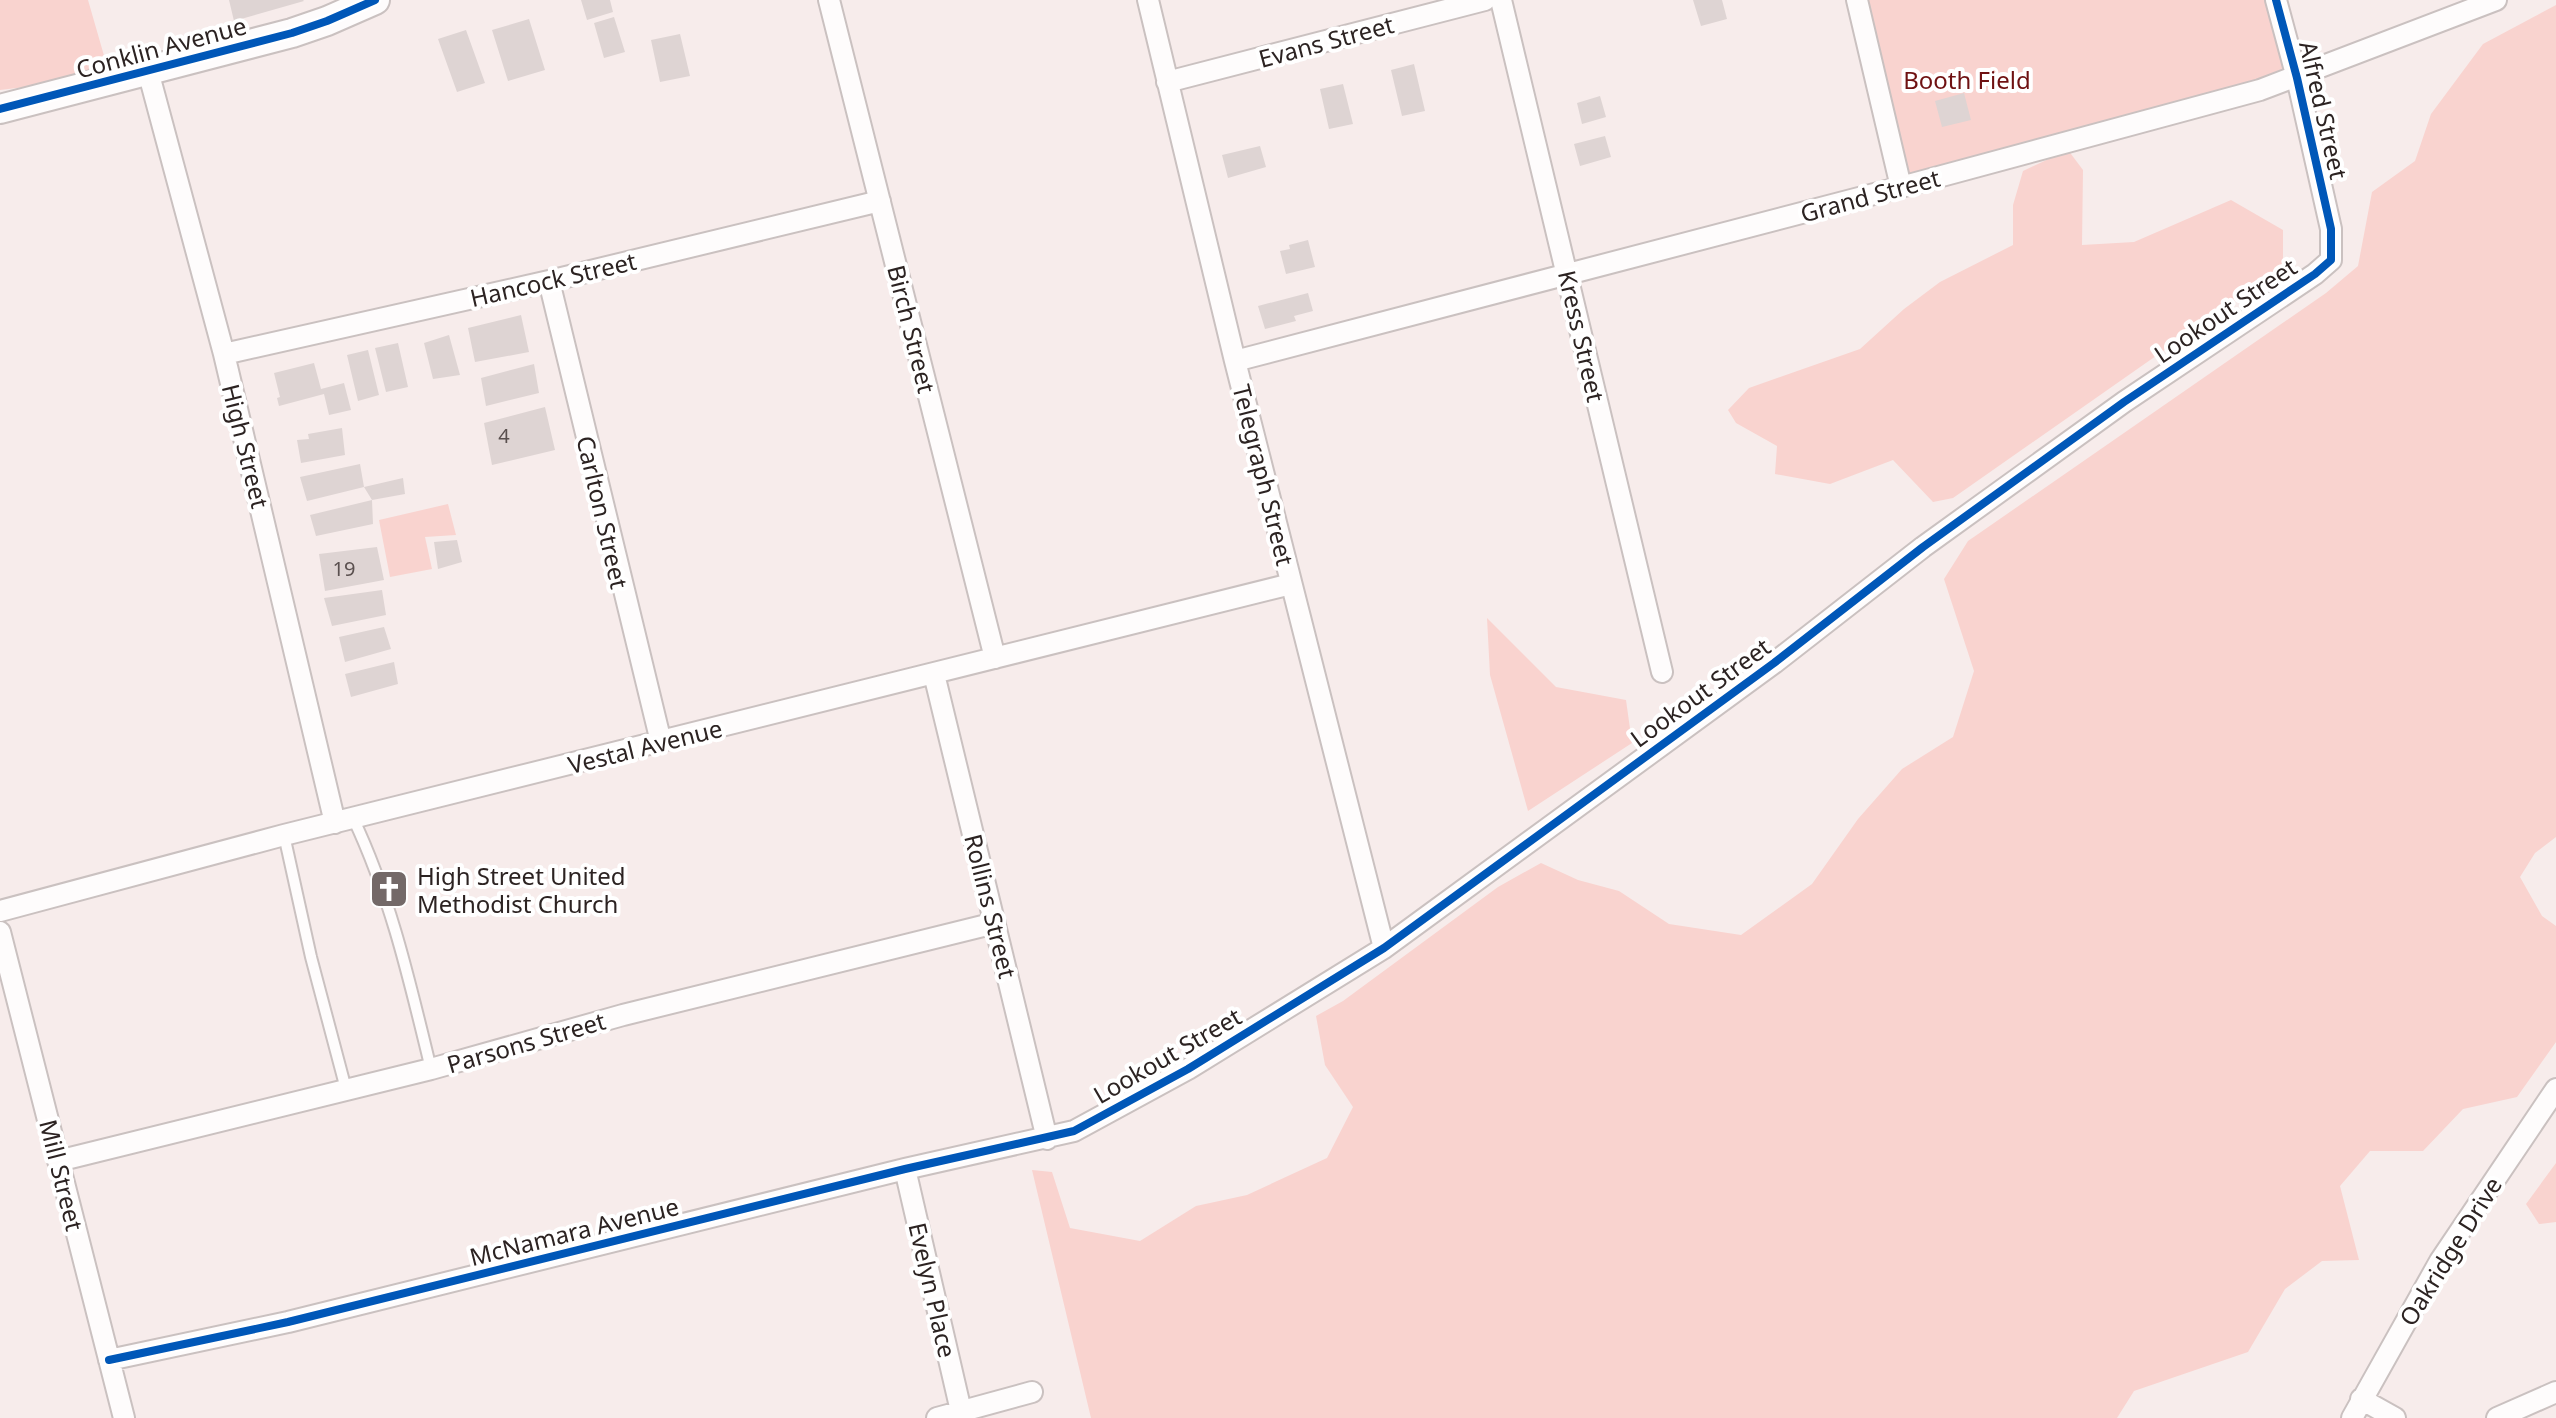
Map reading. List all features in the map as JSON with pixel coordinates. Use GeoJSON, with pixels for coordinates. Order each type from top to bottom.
{"type":"FeatureCollection","features":[{"type":"Feature","properties":{"kind":"main road","name":"Conklin Avenue"},"geometry":{"type":"LineString","coordinates":[[0,109],[311,27],[375,0]]}},
{"type":"Feature","properties":{"kind":"street","name":"Birch Street"},"geometry":{"type":"LineString","coordinates":[[829,0],[995,658]]}},
{"type":"Feature","properties":{"kind":"street","name":"Telegraph Street"},"geometry":{"type":"LineString","coordinates":[[1148,0],[1235,361],[1384,948]]}},
{"type":"Feature","properties":{"kind":"street","name":"Evans Street"},"geometry":{"type":"LineString","coordinates":[[1167,82],[1485,0]]}},
{"type":"Feature","properties":{"kind":"street","name":"Kress Street"},"geometry":{"type":"LineString","coordinates":[[1501,0],[1662,672]]}},
{"type":"Feature","properties":{"kind":"street"},"geometry":{"type":"LineString","coordinates":[[1857,0],[1901,187]]}},
{"type":"Feature","properties":{"kind":"street","name":"Alfred Street"},"geometry":{"type":"LineString","coordinates":[[2276,0],[2331,229]]}},
{"type":"Feature","properties":{"kind":"street","name":"Grand Street"},"geometry":{"type":"LineString","coordinates":[[1235,361],[1901,187],[2297,78],[2496,0]]}},
{"type":"Feature","properties":{"kind":"street","name":"High Street"},"geometry":{"type":"LineString","coordinates":[[148,71],[344,821]]}},
{"type":"Feature","properties":{"kind":"street","name":"Hancock Street"},"geometry":{"type":"LineString","coordinates":[[224,354],[549,281],[880,201]]}},
{"type":"Feature","properties":{"kind":"street","name":"Lookout Street"},"geometry":{"type":"LineString","coordinates":[[1047,1139],[1074,1131],[1188,1069],[1384,948],[1774,663],[1961,519],[2124,402],[2315,274],[2331,260],[2331,229]]}},
{"type":"Feature","properties":{"kind":"street","name":"Carlton Street"},"geometry":{"type":"LineString","coordinates":[[549,281],[661,742]]}},
{"type":"Feature","properties":{"kind":"street","name":"Vestal Avenue"},"geometry":{"type":"LineString","coordinates":[[0,911],[284,835],[1291,584]]}},
{"type":"Feature","properties":{"kind":"street","name":"Rollins Street"},"geometry":{"type":"LineString","coordinates":[[934,674],[1047,1139]]}},
{"type":"Feature","properties":{"kind":"street","name":"Parsons Street"},"geometry":{"type":"LineString","coordinates":[[58,1161],[431,1069],[623,1015],[995,923]]}},
{"type":"Feature","properties":{"kind":"street","name":"Mill Street"},"geometry":{"type":"LineString","coordinates":[[0,932],[124,1418]]}},
{"type":"Feature","properties":{"kind":"street","name":"Oakridge Drive"},"geometry":{"type":"LineString","coordinates":[[2352,1418],[2440,1261],[2556,1089]]}},
{"type":"Feature","properties":{"kind":"street","name":"McNamara Avenue"},"geometry":{"type":"LineString","coordinates":[[109,1360],[288,1322],[905,1169],[1047,1139]]}},
{"type":"Feature","properties":{"kind":"street","name":"Evelyn Place"},"geometry":{"type":"LineString","coordinates":[[905,1169],[961,1411]]}},
{"type":"Feature","properties":{"kind":"street"},"geometry":{"type":"LineString","coordinates":[[937,1418],[1032,1392]]}},
{"type":"Feature","properties":{"kind":"street"},"geometry":{"type":"LineString","coordinates":[[2497,1418],[2556,1392]]}},
{"type":"Feature","properties":{"kind":"street"},"geometry":{"type":"LineString","coordinates":[[2361,1399],[2395,1418]]}},
{"type":"Feature","properties":{"kind":"lane"},"geometry":{"type":"LineString","coordinates":[[344,821],[370,855],[393,919],[431,1069]]}},
{"type":"Feature","properties":{"kind":"lane"},"geometry":{"type":"LineString","coordinates":[[284,835],[311,957],[346,1089]]}},
{"type":"Feature","properties":{"kind":"green space"},"geometry":{"type":"Polygon","coordinates":[[[0,0],[88,0],[107,66],[25,87],[0,90],[0,0]]]}},
{"type":"Feature","properties":{"kind":"green space","name":"Booth Field"},"geometry":{"type":"Polygon","coordinates":[[[1864,0],[2267,0],[2286,75],[1907,178],[1864,0]]]}},
{"type":"Feature","properties":{"kind":"green space"},"geometry":{"type":"Polygon","coordinates":[[[2556,5],[2556,837],[2535,853],[2520,877],[2542,916],[2556,926],[2556,1042],[2517,1097],[2463,1109],[2423,1151],[2370,1151],[2340,1186],[2359,1260],[2322,1261],[2285,1289],[2248,1352],[2134,1391],[2117,1418],[1091,1418],[1032,1170],[1052,1172],[1070,1228],[1140,1241],[1196,1206],[1247,1195],[1327,1158],[1353,1107],[1325,1065],[1316,1016],[1343,1001],[1498,887],[1541,863],[1578,880],[1619,891],[1669,924],[1741,935],[1812,884],[1858,819],[1902,769],[1953,737],[1974,671],[1944,579],[1968,541],[2326,293],[2358,266],[2372,192],[2415,161],[2431,114],[2483,44],[2556,5]]]}},
{"type":"Feature","properties":{"kind":"green space"},"geometry":{"type":"Polygon","coordinates":[[[2068,150],[2083,170],[2082,245],[2134,242],[2231,200],[2283,230],[2283,267],[1953,498],[1933,502],[1893,460],[1830,484],[1775,474],[1777,446],[1736,423],[1728,410],[1749,388],[1860,349],[1904,309],[1940,282],[2013,245],[2013,205],[2023,171],[2068,150]]]}},
{"type":"Feature","properties":{"kind":"green space"},"geometry":{"type":"Polygon","coordinates":[[[448,504],[456,535],[425,537],[432,569],[390,577],[379,520],[448,504]]]}},
{"type":"Feature","properties":{"kind":"green space"},"geometry":{"type":"Polygon","coordinates":[[[1487,618],[1556,687],[1626,700],[1632,743],[1528,811],[1490,675],[1487,618]]]}},
{"type":"Feature","properties":{"kind":"green space"},"geometry":{"type":"Polygon","coordinates":[[[2556,1163],[2556,1222],[2539,1224],[2526,1204],[2556,1163]]]}},
{"type":"Feature","properties":{"kind":"building"},"geometry":{"type":"Polygon","coordinates":[[[229,0],[303,0],[304,1],[234,21],[229,0]]]}},
{"type":"Feature","properties":{"kind":"building"},"geometry":{"type":"Polygon","coordinates":[[[581,0],[610,0],[613,12],[587,20],[581,0]]]}},
{"type":"Feature","properties":{"kind":"building"},"geometry":{"type":"Polygon","coordinates":[[[1693,0],[1722,0],[1727,19],[1701,26],[1693,0]]]}},
{"type":"Feature","properties":{"kind":"building"},"geometry":{"type":"Polygon","coordinates":[[[614,17],[625,52],[604,58],[594,23],[614,17]]]}},
{"type":"Feature","properties":{"kind":"building"},"geometry":{"type":"Polygon","coordinates":[[[529,19],[545,70],[508,81],[492,30],[529,19]]]}},
{"type":"Feature","properties":{"kind":"building"},"geometry":{"type":"Polygon","coordinates":[[[466,30],[485,83],[457,92],[438,39],[466,30]]]}},
{"type":"Feature","properties":{"kind":"building"},"geometry":{"type":"Polygon","coordinates":[[[680,34],[690,76],[660,82],[651,40],[680,34]]]}},
{"type":"Feature","properties":{"kind":"building"},"geometry":{"type":"Polygon","coordinates":[[[1414,64],[1425,111],[1402,116],[1391,70],[1414,64]]]}},
{"type":"Feature","properties":{"kind":"building"},"geometry":{"type":"Polygon","coordinates":[[[1343,84],[1353,124],[1329,129],[1320,89],[1343,84]]]}},
{"type":"Feature","properties":{"kind":"building"},"geometry":{"type":"Polygon","coordinates":[[[1964,93],[1971,120],[1942,127],[1935,101],[1964,93]]]}},
{"type":"Feature","properties":{"kind":"building"},"geometry":{"type":"Polygon","coordinates":[[[1600,96],[1606,117],[1582,124],[1577,103],[1600,96]]]}},
{"type":"Feature","properties":{"kind":"building"},"geometry":{"type":"Polygon","coordinates":[[[1605,136],[1611,157],[1580,166],[1574,144],[1605,136]]]}},
{"type":"Feature","properties":{"kind":"building"},"geometry":{"type":"Polygon","coordinates":[[[1260,146],[1266,167],[1228,178],[1222,155],[1260,146]]]}},
{"type":"Feature","properties":{"kind":"building"},"geometry":{"type":"Polygon","coordinates":[[[1308,240],[1315,267],[1286,274],[1280,251],[1308,240]]]}},
{"type":"Feature","properties":{"kind":"building"},"geometry":{"type":"Polygon","coordinates":[[[1308,293],[1313,311],[1294,316],[1296,321],[1265,329],[1258,306],[1308,293]]]}},
{"type":"Feature","properties":{"kind":"building"},"geometry":{"type":"Polygon","coordinates":[[[521,315],[529,352],[475,362],[468,328],[521,315]]]}},
{"type":"Feature","properties":{"kind":"building"},"geometry":{"type":"Polygon","coordinates":[[[449,335],[460,375],[433,379],[424,343],[449,335]]]}},
{"type":"Feature","properties":{"kind":"building"},"geometry":{"type":"Polygon","coordinates":[[[398,343],[408,387],[386,392],[375,348],[398,343]]]}},
{"type":"Feature","properties":{"kind":"building"},"geometry":{"type":"Polygon","coordinates":[[[368,350],[379,395],[358,401],[347,355],[368,350]]]}},
{"type":"Feature","properties":{"kind":"building"},"geometry":{"type":"Polygon","coordinates":[[[314,363],[321,389],[344,383],[351,410],[329,415],[324,394],[279,406],[274,373],[314,363]]]}},
{"type":"Feature","properties":{"kind":"building"},"geometry":{"type":"Polygon","coordinates":[[[534,364],[539,393],[486,406],[481,378],[534,364]]]}},
{"type":"Feature","properties":{"kind":"building"},"geometry":{"type":"Polygon","coordinates":[[[545,407],[555,450],[492,465],[484,423],[545,407]]]}},
{"type":"Feature","properties":{"kind":"building"},"geometry":{"type":"Polygon","coordinates":[[[342,428],[345,455],[301,463],[297,440],[309,439],[308,434],[342,428]]]}},
{"type":"Feature","properties":{"kind":"building"},"geometry":{"type":"Polygon","coordinates":[[[360,464],[364,487],[307,501],[300,477],[360,464]]]}},
{"type":"Feature","properties":{"kind":"building"},"geometry":{"type":"Polygon","coordinates":[[[403,478],[405,494],[372,500],[364,487],[403,478]]]}},
{"type":"Feature","properties":{"kind":"building"},"geometry":{"type":"Polygon","coordinates":[[[372,500],[373,524],[316,536],[310,515],[372,500]]]}},
{"type":"Feature","properties":{"kind":"building"},"geometry":{"type":"Polygon","coordinates":[[[457,540],[462,562],[438,569],[434,542],[457,540]]]}},
{"type":"Feature","properties":{"kind":"building"},"geometry":{"type":"Polygon","coordinates":[[[377,547],[384,580],[325,591],[319,554],[377,547]]]}},
{"type":"Feature","properties":{"kind":"building"},"geometry":{"type":"Polygon","coordinates":[[[382,590],[386,615],[332,626],[324,598],[382,590]]]}},
{"type":"Feature","properties":{"kind":"building"},"geometry":{"type":"Polygon","coordinates":[[[384,627],[391,649],[345,662],[339,637],[384,627]]]}},
{"type":"Feature","properties":{"kind":"building"},"geometry":{"type":"Polygon","coordinates":[[[394,662],[398,684],[351,697],[345,674],[394,662]]]}},
{"type":"Feature","properties":{"kind":"cycle path"},"geometry":{"type":"LineString","coordinates":[[0,109],[292,33],[375,0]]}},
{"type":"Feature","properties":{"kind":"cycle path"},"geometry":{"type":"LineString","coordinates":[[109,1360],[288,1322],[905,1169],[1074,1131],[1188,1069],[1384,948],[1774,663],[1923,547],[2124,402],[2315,274],[2331,260],[2331,229],[2276,0]]}},
{"type":"Feature","properties":{"kind":"place","name":"High Street United Methodist Church"},"geometry":{"type":"Point","coordinates":[389,889]}}]}
